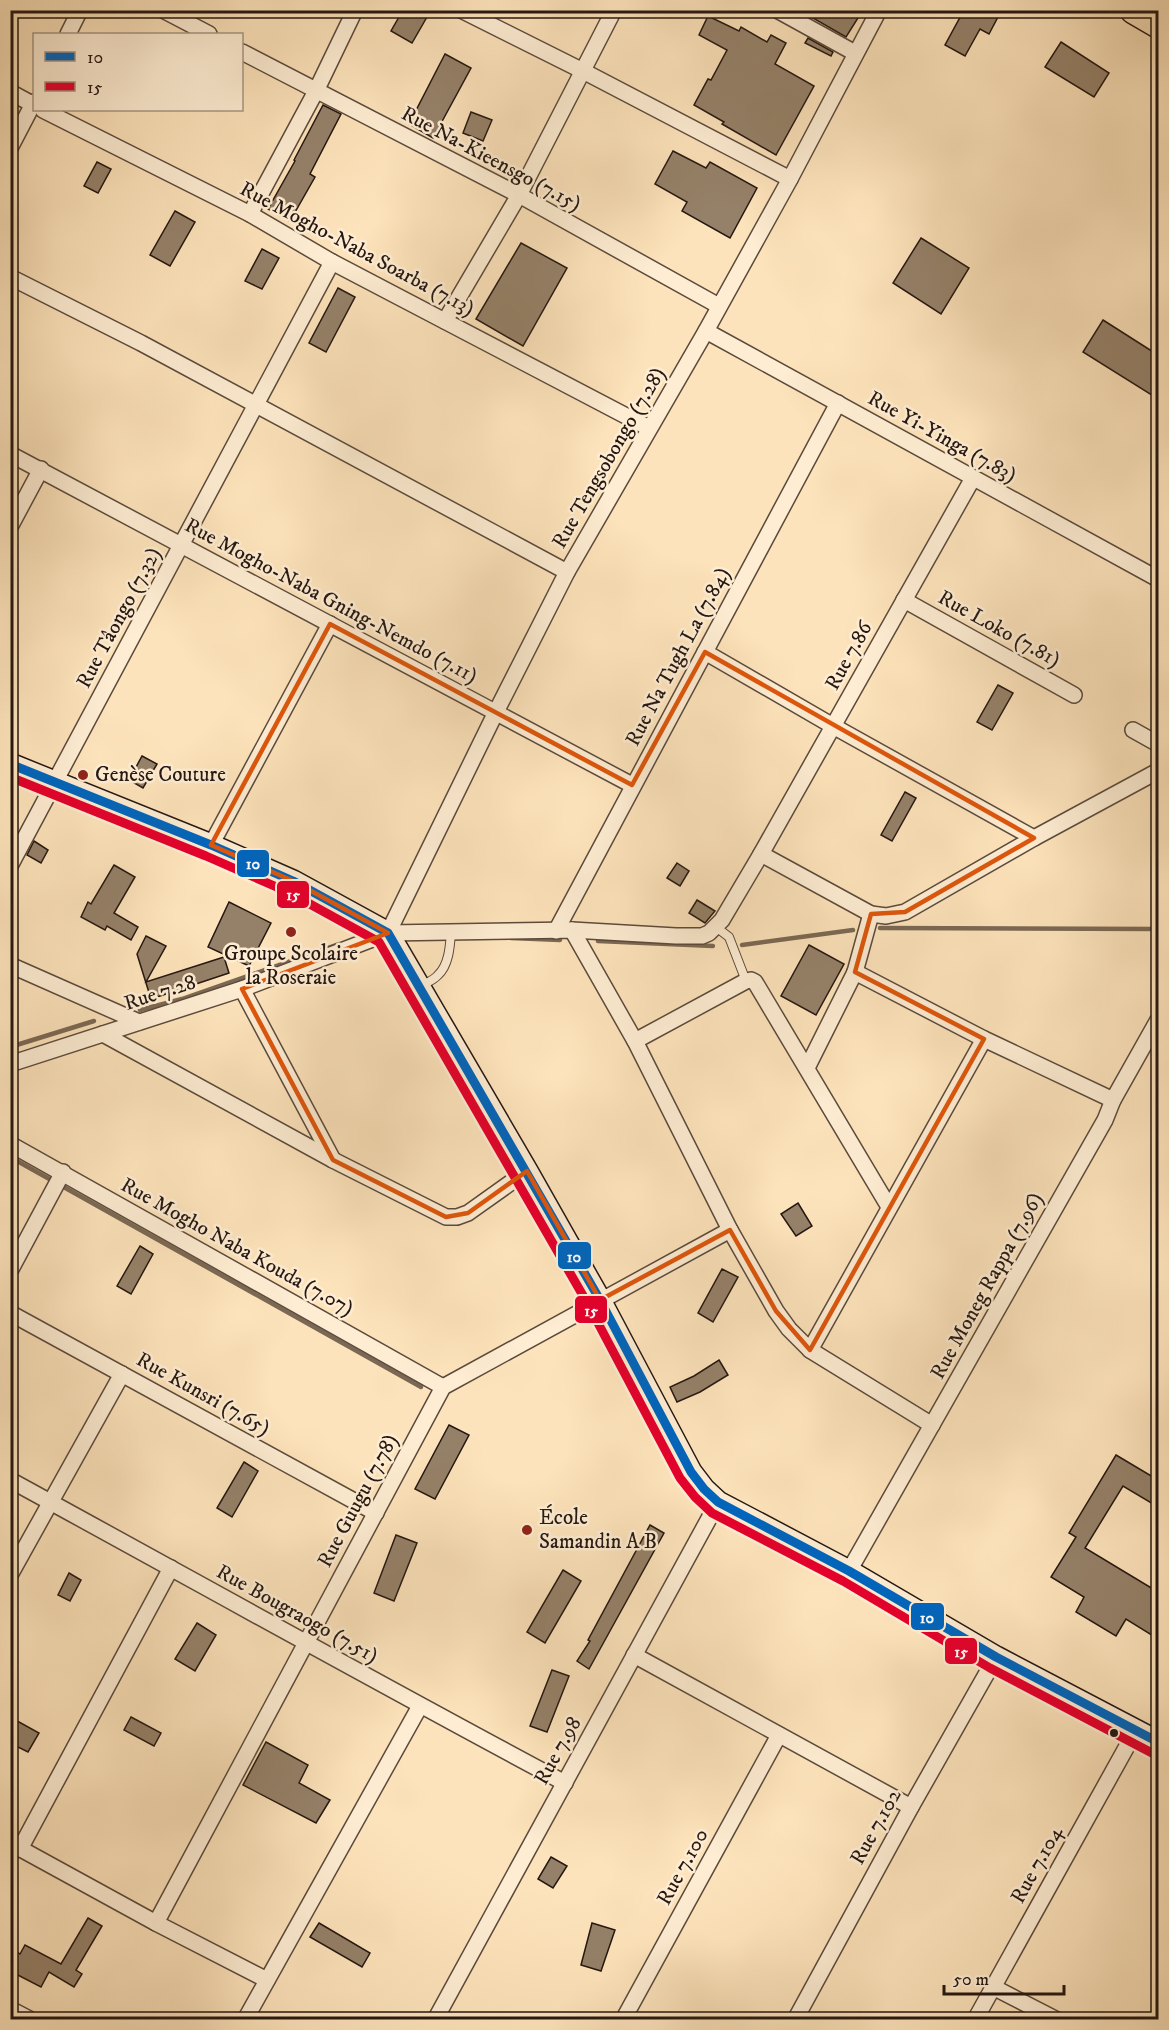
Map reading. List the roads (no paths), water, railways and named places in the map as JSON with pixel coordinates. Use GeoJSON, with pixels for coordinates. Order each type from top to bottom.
{"type":"FeatureCollection","features":[{"type":"Feature","properties":{"kind":"highway"},"geometry":{"type":"LineString","coordinates":[[1134,10],[1158,24]]}},
{"type":"Feature","properties":{"kind":"street"},"geometry":{"type":"LineString","coordinates":[[68,33],[80,10]]}},
{"type":"Feature","properties":{"kind":"street"},"geometry":{"type":"LineString","coordinates":[[163,10],[207,33]]}},
{"type":"Feature","properties":{"kind":"street"},"geometry":{"type":"LineString","coordinates":[[250,214],[316,91],[355,10]]}},
{"type":"Feature","properties":{"kind":"street"},"geometry":{"type":"LineString","coordinates":[[461,10],[790,178]]}},
{"type":"Feature","properties":{"kind":"street"},"geometry":{"type":"LineString","coordinates":[[445,321],[519,195],[614,10]]}},
{"type":"Feature","properties":{"kind":"street"},"geometry":{"type":"LineString","coordinates":[[777,10],[855,52]]}},
{"type":"Feature","properties":{"kind":"street","name":"Rue Tengsobongo (7.28)"},"geometry":{"type":"LineString","coordinates":[[388,933],[567,572],[706,331],[879,10]]}},
{"type":"Feature","properties":{"kind":"street","name":"Rue Na-Kieensgo (7.15)"},"geometry":{"type":"LineString","coordinates":[[243,53],[519,195],[719,306]]}},
{"type":"Feature","properties":{"kind":"street","name":"Rue Mogho-Naba Soarba (7.13)"},"geometry":{"type":"LineString","coordinates":[[10,93],[33,104]]}},
{"type":"Feature","properties":{"kind":"street"},"geometry":{"type":"LineString","coordinates":[[10,148],[33,110]]}},
{"type":"Feature","properties":{"kind":"street","name":"Rue Mogho-Naba Soarba (7.13)"},"geometry":{"type":"LineString","coordinates":[[48,111],[250,214],[332,262],[649,428]]}},
{"type":"Feature","properties":{"kind":"street","name":"Rue Tâongo (7.32)"},"geometry":{"type":"LineString","coordinates":[[10,866],[332,262]]}},
{"type":"Feature","properties":{"kind":"street"},"geometry":{"type":"LineString","coordinates":[[10,277],[141,343],[567,572]]}},
{"type":"Feature","properties":{"kind":"street","name":"Rue Yi-Yinga (7.83)"},"geometry":{"type":"LineString","coordinates":[[706,331],[1158,579]]}},
{"type":"Feature","properties":{"kind":"street","name":"Rue Na Tugh La (7.84)"},"geometry":{"type":"LineString","coordinates":[[556,931],[838,403]]}},
{"type":"Feature","properties":{"kind":"street","name":"Rue Mogho-Naba Gning-Nemdo (7.11)"},"geometry":{"type":"LineString","coordinates":[[10,454],[632,785]]}},
{"type":"Feature","properties":{"kind":"street"},"geometry":{"type":"LineString","coordinates":[[10,528],[41,470]]}},
{"type":"Feature","properties":{"kind":"street","name":"Rue 7.86"},"geometry":{"type":"LineString","coordinates":[[716,927],[761,854],[973,478]]}},
{"type":"Feature","properties":{"kind":"street","name":"Rue Loko (7.81)"},"geometry":{"type":"LineString","coordinates":[[904,600],[1074,695]]}},
{"type":"Feature","properties":{"kind":"street"},"geometry":{"type":"LineString","coordinates":[[211,845],[330,624]]}},
{"type":"Feature","properties":{"kind":"street"},"geometry":{"type":"LineString","coordinates":[[705,652],[1034,838]]}},
{"type":"Feature","properties":{"kind":"street"},"geometry":{"type":"LineString","coordinates":[[1133,730],[1158,744]]}},
{"type":"Feature","properties":{"kind":"street"},"geometry":{"type":"LineString","coordinates":[[10,764],[211,845],[293,881],[388,933],[572,930],[702,936],[716,927]]}},
{"type":"Feature","properties":{"kind":"street"},"geometry":{"type":"LineString","coordinates":[[761,854],[871,914],[886,916],[905,912],[1034,838],[1158,771]]}},
{"type":"Feature","properties":{"kind":"street"},"geometry":{"type":"LineString","coordinates":[[807,1068],[855,972],[871,914]]}},
{"type":"Feature","properties":{"kind":"street"},"geometry":{"type":"LineString","coordinates":[[572,930],[635,1041],[730,1230],[776,1311],[789,1329],[810,1350],[932,1425]]}},
{"type":"Feature","properties":{"kind":"street"},"geometry":{"type":"LineString","coordinates":[[388,933],[600,1300],[691,1472],[704,1489],[718,1502],[849,1571],[996,1657],[1158,1742]]}},
{"type":"Feature","properties":{"kind":"street","name":"Rue 7.28"},"geometry":{"type":"LineString","coordinates":[[10,1064],[242,989],[388,933]]}},
{"type":"Feature","properties":{"kind":"street"},"geometry":{"type":"LineString","coordinates":[[10,965],[139,1022]]}},
{"type":"Feature","properties":{"kind":"street"},"geometry":{"type":"LineString","coordinates":[[855,972],[984,1039],[1113,1100]]}},
{"type":"Feature","properties":{"kind":"street"},"geometry":{"type":"LineString","coordinates":[[635,1041],[751,980],[758,985],[889,1207]]}},
{"type":"Feature","properties":{"kind":"street"},"geometry":{"type":"LineString","coordinates":[[242,989],[333,1160]]}},
{"type":"Feature","properties":{"kind":"street","name":"Rue Moneg Rappa (7.96)"},"geometry":{"type":"LineString","coordinates":[[849,1571],[1105,1120],[1113,1100],[1158,1020]]}},
{"type":"Feature","properties":{"kind":"street"},"geometry":{"type":"LineString","coordinates":[[103,1034],[333,1160],[440,1215],[451,1217],[468,1213],[527,1172]]}},
{"type":"Feature","properties":{"kind":"street"},"geometry":{"type":"LineString","coordinates":[[810,1350],[984,1039]]}},
{"type":"Feature","properties":{"kind":"street","name":"Rue Mogho Naba Kouda (7.07)"},"geometry":{"type":"LineString","coordinates":[[10,1144],[443,1387]]}},
{"type":"Feature","properties":{"kind":"street"},"geometry":{"type":"LineString","coordinates":[[10,1271],[63,1172]]}},
{"type":"Feature","properties":{"kind":"street"},"geometry":{"type":"LineString","coordinates":[[443,1387],[730,1230]]}},
{"type":"Feature","properties":{"kind":"street","name":"Rue Kunsri (7.65)"},"geometry":{"type":"LineString","coordinates":[[10,1312],[376,1513]]}},
{"type":"Feature","properties":{"kind":"street"},"geometry":{"type":"LineString","coordinates":[[10,1575],[122,1374]]}},
{"type":"Feature","properties":{"kind":"street","name":"Rue Guugu (7.78)"},"geometry":{"type":"LineString","coordinates":[[156,1923],[443,1387]]}},
{"type":"Feature","properties":{"kind":"street","name":"Rue Bougraogo (7.51)"},"geometry":{"type":"LineString","coordinates":[[10,1480],[420,1706],[565,1783]]}},
{"type":"Feature","properties":{"kind":"street","name":"Rue 7.98"},"geometry":{"type":"LineString","coordinates":[[435,2019],[718,1502]]}},
{"type":"Feature","properties":{"kind":"street"},"geometry":{"type":"LineString","coordinates":[[171,1568],[15,1846],[267,1980]]}},
{"type":"Feature","properties":{"kind":"street"},"geometry":{"type":"LineString","coordinates":[[634,1655],[911,1807]]}},
{"type":"Feature","properties":{"kind":"street","name":"Rue 7.102"},"geometry":{"type":"LineString","coordinates":[[795,2019],[996,1657]]}},
{"type":"Feature","properties":{"kind":"street"},"geometry":{"type":"LineString","coordinates":[[244,2019],[420,1706]]}},
{"type":"Feature","properties":{"kind":"street","name":"Rue 7.104"},"geometry":{"type":"LineString","coordinates":[[975,2019],[1136,1730]]}},
{"type":"Feature","properties":{"kind":"street","name":"Rue 7.100"},"geometry":{"type":"LineString","coordinates":[[623,2019],[779,1735]]}},
{"type":"Feature","properties":{"kind":"street"},"geometry":{"type":"LineString","coordinates":[[993,1987],[1057,2019]]}},
{"type":"Feature","properties":{"kind":"street"},"geometry":{"type":"LineString","coordinates":[[10,2008],[31,2019]]}},
{"type":"Feature","properties":{"kind":"lane"},"geometry":{"type":"LineString","coordinates":[[716,927],[729,937],[746,981]]}},
{"type":"Feature","properties":{"kind":"lane"},"geometry":{"type":"LineString","coordinates":[[420,987],[438,975],[444,967],[450,951],[451,932]]}},
{"type":"Feature","properties":{"kind":"waterway"},"geometry":{"type":"LineString","coordinates":[[880,928],[1158,929]]}},
{"type":"Feature","properties":{"kind":"waterway"},"geometry":{"type":"LineString","coordinates":[[742,945],[853,930]]}},
{"type":"Feature","properties":{"kind":"waterway"},"geometry":{"type":"LineString","coordinates":[[511,938],[560,940]]}},
{"type":"Feature","properties":{"kind":"waterway"},"geometry":{"type":"LineString","coordinates":[[598,941],[713,946]]}},
{"type":"Feature","properties":{"kind":"waterway"},"geometry":{"type":"LineString","coordinates":[[140,1010],[182,999],[339,944]]}},
{"type":"Feature","properties":{"kind":"waterway"},"geometry":{"type":"LineString","coordinates":[[10,1047],[94,1021]]}},
{"type":"Feature","properties":{"kind":"waterway"},"geometry":{"type":"LineString","coordinates":[[10,1157],[421,1387]]}},
{"type":"Feature","properties":{"kind":"place","name":"Genèse Couture"},"geometry":{"type":"Point","coordinates":[83,775]}},
{"type":"Feature","properties":{"kind":"place","name":"Groupe Scolaire la Roseraie"},"geometry":{"type":"Point","coordinates":[291,932]}},
{"type":"Feature","properties":{"kind":"place","name":"École Samandin A B"},"geometry":{"type":"Point","coordinates":[527,1530]}}]}
